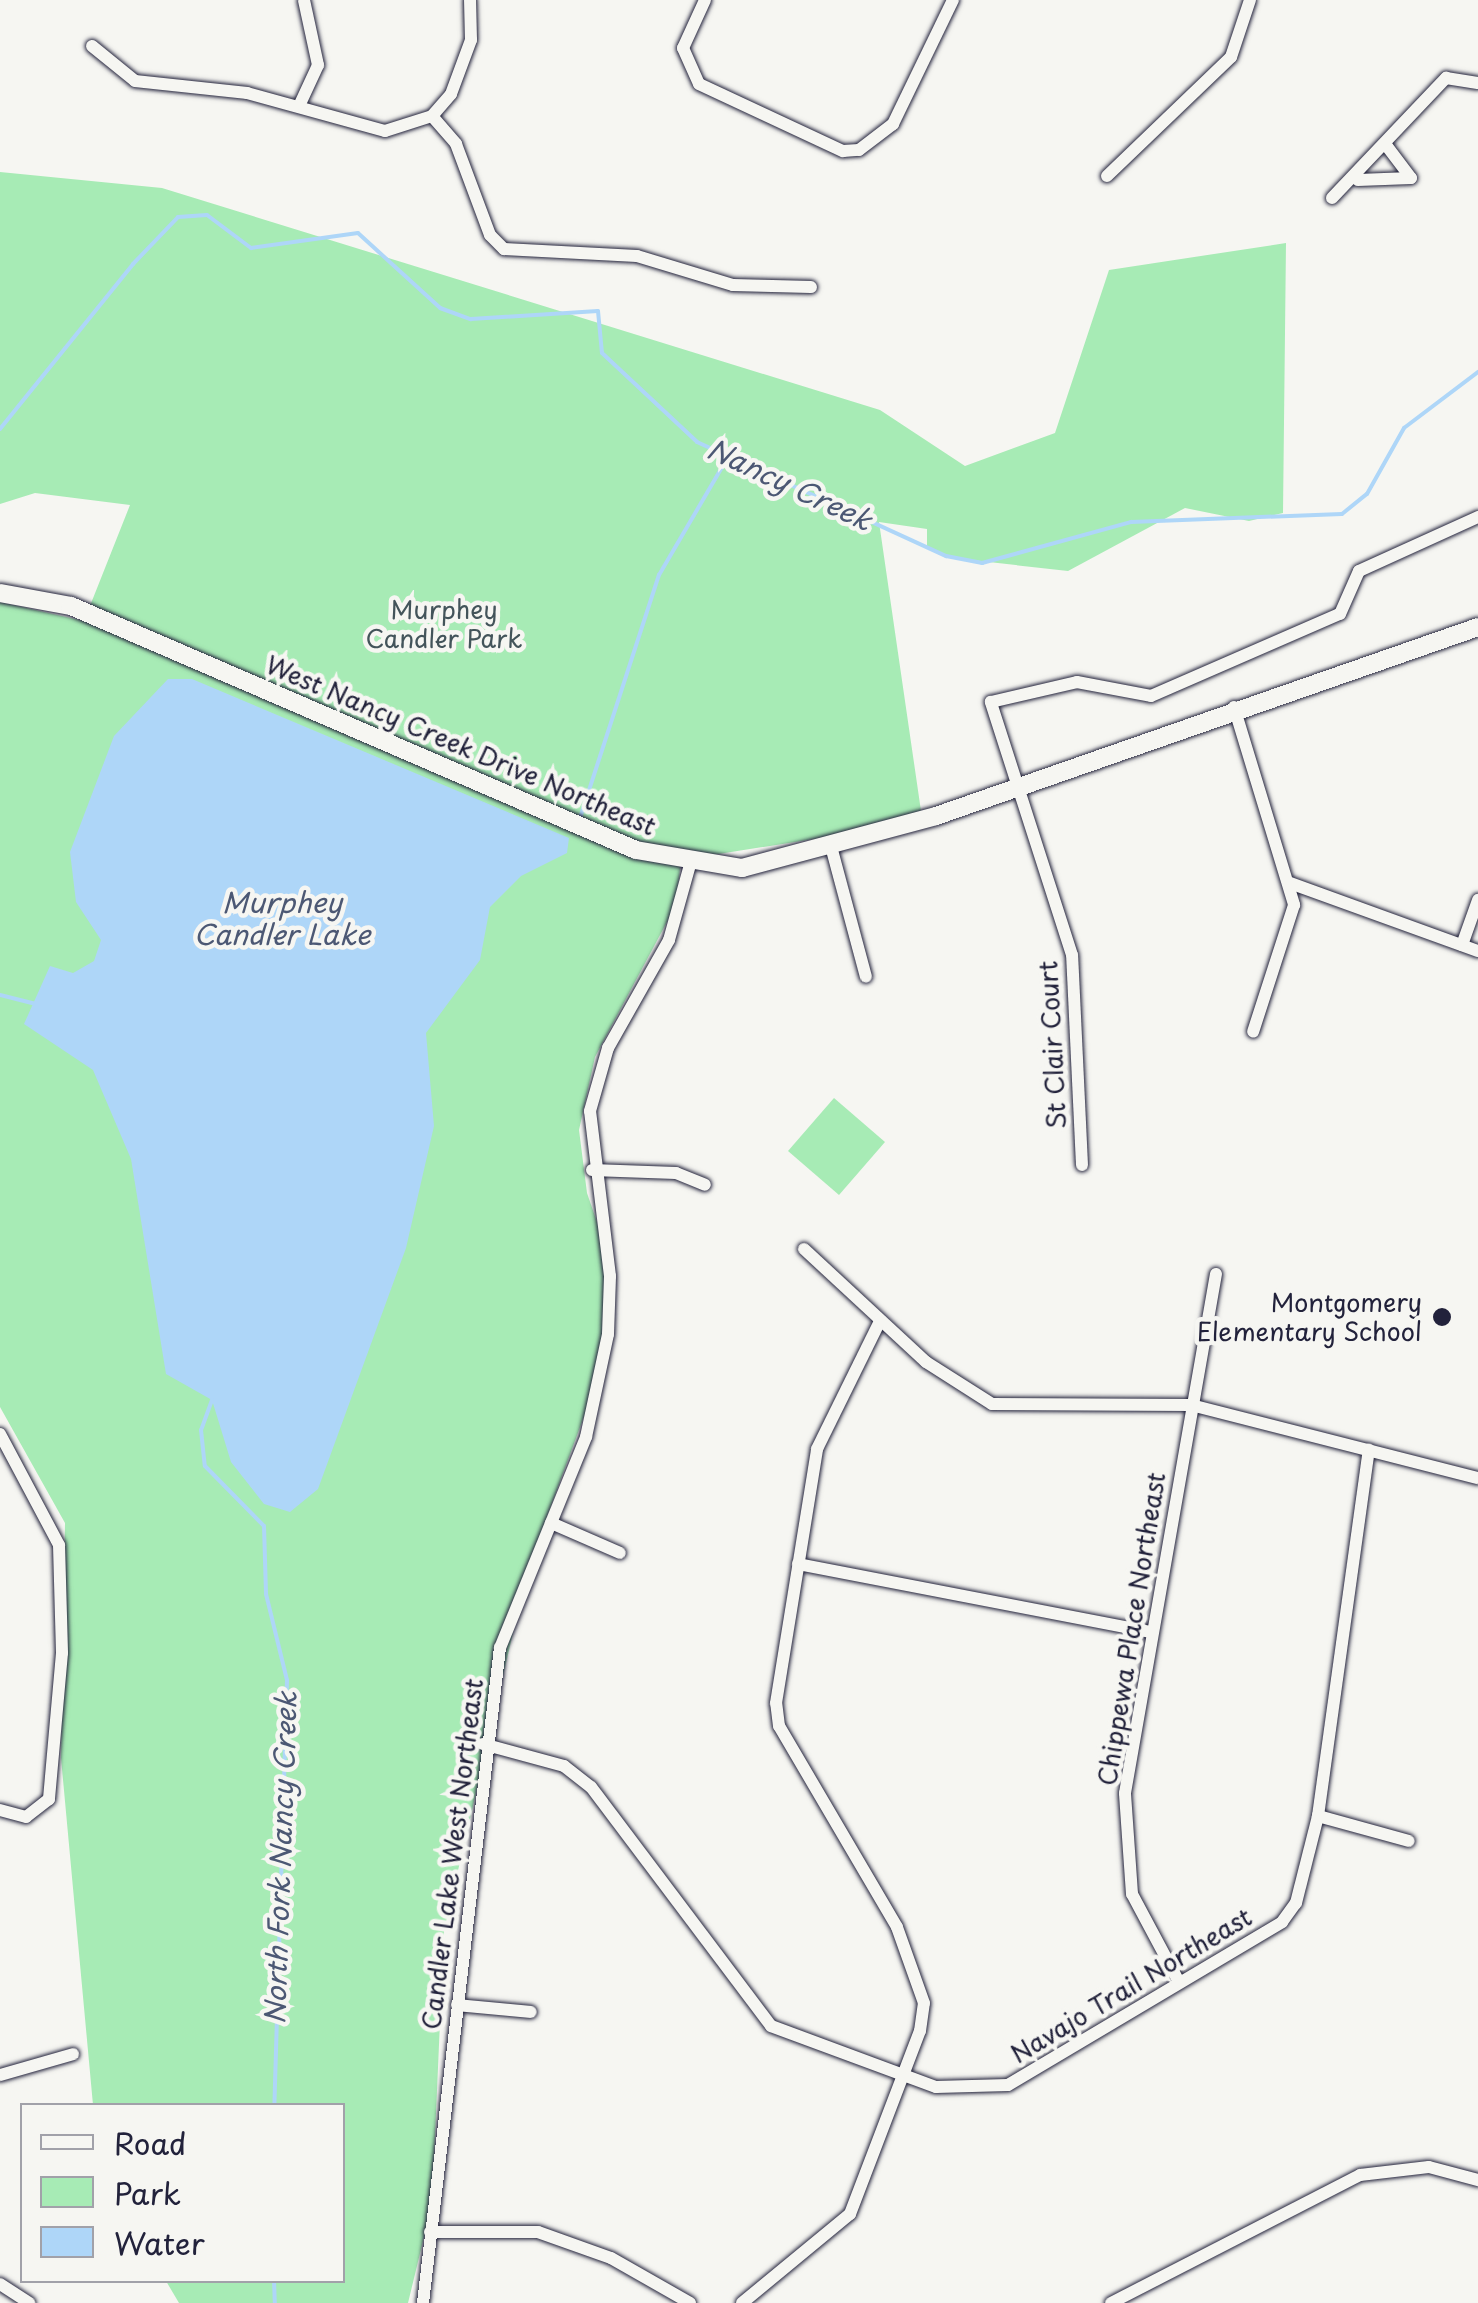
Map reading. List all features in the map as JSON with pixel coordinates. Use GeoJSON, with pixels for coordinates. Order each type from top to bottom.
{"type":"FeatureCollection","features":[{"type":"Feature","properties":{"kind":"street"},"geometry":{"type":"LineString","coordinates":[[300,104],[318,65],[304,0]]}},
{"type":"Feature","properties":{"kind":"street"},"geometry":{"type":"LineString","coordinates":[[92,46],[134,80],[300,104],[366,132],[432,116],[465,65],[470,0]]}},
{"type":"Feature","properties":{"kind":"street"},"geometry":{"type":"LineString","coordinates":[[705,0],[682,48],[699,84],[843,151],[860,150],[893,124],[953,0]]}},
{"type":"Feature","properties":{"kind":"street"},"geometry":{"type":"LineString","coordinates":[[1107,176],[1231,57],[1250,0]]}},
{"type":"Feature","properties":{"kind":"street"},"geometry":{"type":"LineString","coordinates":[[1332,198],[1358,180],[1446,78],[1478,83]]}},
{"type":"Feature","properties":{"kind":"street"},"geometry":{"type":"LineString","coordinates":[[432,116],[456,144],[490,235],[504,249],[637,256],[732,285],[811,287]]}},
{"type":"Feature","properties":{"kind":"street"},"geometry":{"type":"LineString","coordinates":[[1358,180],[1411,178],[1386,146]]}},
{"type":"Feature","properties":{"kind":"street","name":"St Clair Court"},"geometry":{"type":"LineString","coordinates":[[1082,1166],[1076,982],[992,702],[1078,682],[1151,696],[1340,614],[1359,571],[1478,517]]}},
{"type":"Feature","properties":{"kind":"street","name":"West Nancy Creek Drive Northeast"},"geometry":{"type":"LineString","coordinates":[[0,593],[70,606],[592,831],[690,864],[763,867],[832,850],[1234,708],[1478,627]]}},
{"type":"Feature","properties":{"kind":"street"},"geometry":{"type":"LineString","coordinates":[[1234,708],[1290,883],[1285,947],[1253,1032]]}},
{"type":"Feature","properties":{"kind":"street"},"geometry":{"type":"LineString","coordinates":[[832,850],[866,977]]}},
{"type":"Feature","properties":{"kind":"street","name":"Candler Lake West Northeast"},"geometry":{"type":"LineString","coordinates":[[423,2303],[483,1744],[500,1648],[594,1411],[608,1334],[610,1276],[592,1170],[598,1076],[668,940],[690,864]]}},
{"type":"Feature","properties":{"kind":"street"},"geometry":{"type":"LineString","coordinates":[[1290,883],[1478,951]]}},
{"type":"Feature","properties":{"kind":"street"},"geometry":{"type":"LineString","coordinates":[[1462,944],[1478,900]]}},
{"type":"Feature","properties":{"kind":"street"},"geometry":{"type":"LineString","coordinates":[[592,1170],[676,1174],[705,1186]]}},
{"type":"Feature","properties":{"kind":"street"},"geometry":{"type":"LineString","coordinates":[[804,1248],[880,1322],[960,1389],[992,1404],[1191,1405],[1478,1478]]}},
{"type":"Feature","properties":{"kind":"street","name":"Chippewa Place Northeast"},"geometry":{"type":"LineString","coordinates":[[1178,1982],[1140,1919],[1126,1863],[1128,1758],[1216,1274]]}},
{"type":"Feature","properties":{"kind":"street"},"geometry":{"type":"LineString","coordinates":[[742,2303],[850,2214],[908,2076],[924,2003],[907,1950],[779,1726],[777,1663],[816,1450],[880,1322]]}},
{"type":"Feature","properties":{"kind":"street"},"geometry":{"type":"LineString","coordinates":[[0,1434],[58,1544],[57,1730],[49,1800],[26,1818],[0,1810]]}},
{"type":"Feature","properties":{"kind":"street","name":"Navajo Trail Northeast"},"geometry":{"type":"LineString","coordinates":[[483,1744],[564,1766],[591,1787],[771,2026],[908,2076],[975,2092],[1008,2084],[1282,1922],[1296,1904],[1318,1816],[1368,1450]]}},
{"type":"Feature","properties":{"kind":"street"},"geometry":{"type":"LineString","coordinates":[[551,1524],[620,1553]]}},
{"type":"Feature","properties":{"kind":"street"},"geometry":{"type":"LineString","coordinates":[[798,1564],[1150,1632]]}},
{"type":"Feature","properties":{"kind":"street"},"geometry":{"type":"LineString","coordinates":[[1318,1816],[1409,1840]]}},
{"type":"Feature","properties":{"kind":"street"},"geometry":{"type":"LineString","coordinates":[[457,2006],[532,2012]]}},
{"type":"Feature","properties":{"kind":"street"},"geometry":{"type":"LineString","coordinates":[[0,2075],[73,2054]]}},
{"type":"Feature","properties":{"kind":"street"},"geometry":{"type":"LineString","coordinates":[[1111,2303],[1360,2175],[1428,2167],[1478,2180]]}},
{"type":"Feature","properties":{"kind":"street"},"geometry":{"type":"LineString","coordinates":[[430,2232],[538,2232],[611,2258],[690,2303]]}},
{"type":"Feature","properties":{"kind":"street"},"geometry":{"type":"LineString","coordinates":[[0,2284],[29,2303]]}},
{"type":"Feature","properties":{"kind":"green space","name":"Murphey Candler Park"},"geometry":{"type":"Polygon","coordinates":[[[0,172],[162,188],[880,410],[965,466],[1055,433],[1109,270],[1286,243],[1283,513],[1249,521],[1185,508],[1068,571],[944,557],[927,546],[927,529],[879,522],[921,811],[858,832],[681,860],[676,905],[595,1057],[579,1130],[587,1193],[611,1263],[603,1365],[528,1568],[444,1931],[432,2204],[408,2303],[179,2303],[167,2283],[345,2283],[345,2103],[93,2103],[61,1758],[65,1523],[0,1407],[0,602],[84,621],[130,505],[35,493],[0,504],[0,172]]]}},
{"type":"Feature","properties":{"kind":"green space"},"geometry":{"type":"Polygon","coordinates":[[[834,1098],[885,1142],[839,1195],[788,1151],[834,1098]]]}},
{"type":"Feature","properties":{"kind":"water","name":"Murphey Candler Lake"},"geometry":{"type":"Polygon","coordinates":[[[168,679],[192,679],[569,838],[567,853],[521,876],[490,907],[480,960],[426,1033],[434,1126],[406,1248],[318,1489],[290,1512],[264,1504],[231,1462],[212,1400],[166,1374],[131,1159],[93,1070],[24,1024],[50,966],[73,973],[94,961],[101,940],[76,902],[70,852],[114,736],[168,679]]]}},
{"type":"Feature","properties":{"kind":"waterway","name":"Nancy Creek"},"geometry":{"type":"LineString","coordinates":[[0,429],[133,264],[178,217],[207,215],[251,248],[358,233],[440,308],[471,319],[598,311],[602,353],[697,442],[946,556],[982,563],[1131,522],[1342,514],[1367,494],[1404,428],[1478,372]]}},
{"type":"Feature","properties":{"kind":"waterway","name":"North Fork Nancy Creek"},"geometry":{"type":"LineString","coordinates":[[579,821],[659,575],[728,457]]}},
{"type":"Feature","properties":{"kind":"waterway"},"geometry":{"type":"LineString","coordinates":[[0,995],[33,1003]]}},
{"type":"Feature","properties":{"kind":"waterway","name":"North Fork Nancy Creek"},"geometry":{"type":"LineString","coordinates":[[212,1400],[201,1430],[205,1466],[264,1526],[266,1594],[287,1680],[274,2103]]}},
{"type":"Feature","properties":{"kind":"waterway","name":"North Fork Nancy Creek"},"geometry":{"type":"LineString","coordinates":[[274,2283],[275,2303]]}},
{"type":"Feature","properties":{"kind":"place","name":"Montgomery Elementary School"},"geometry":{"type":"Point","coordinates":[1442,1317]}}]}
